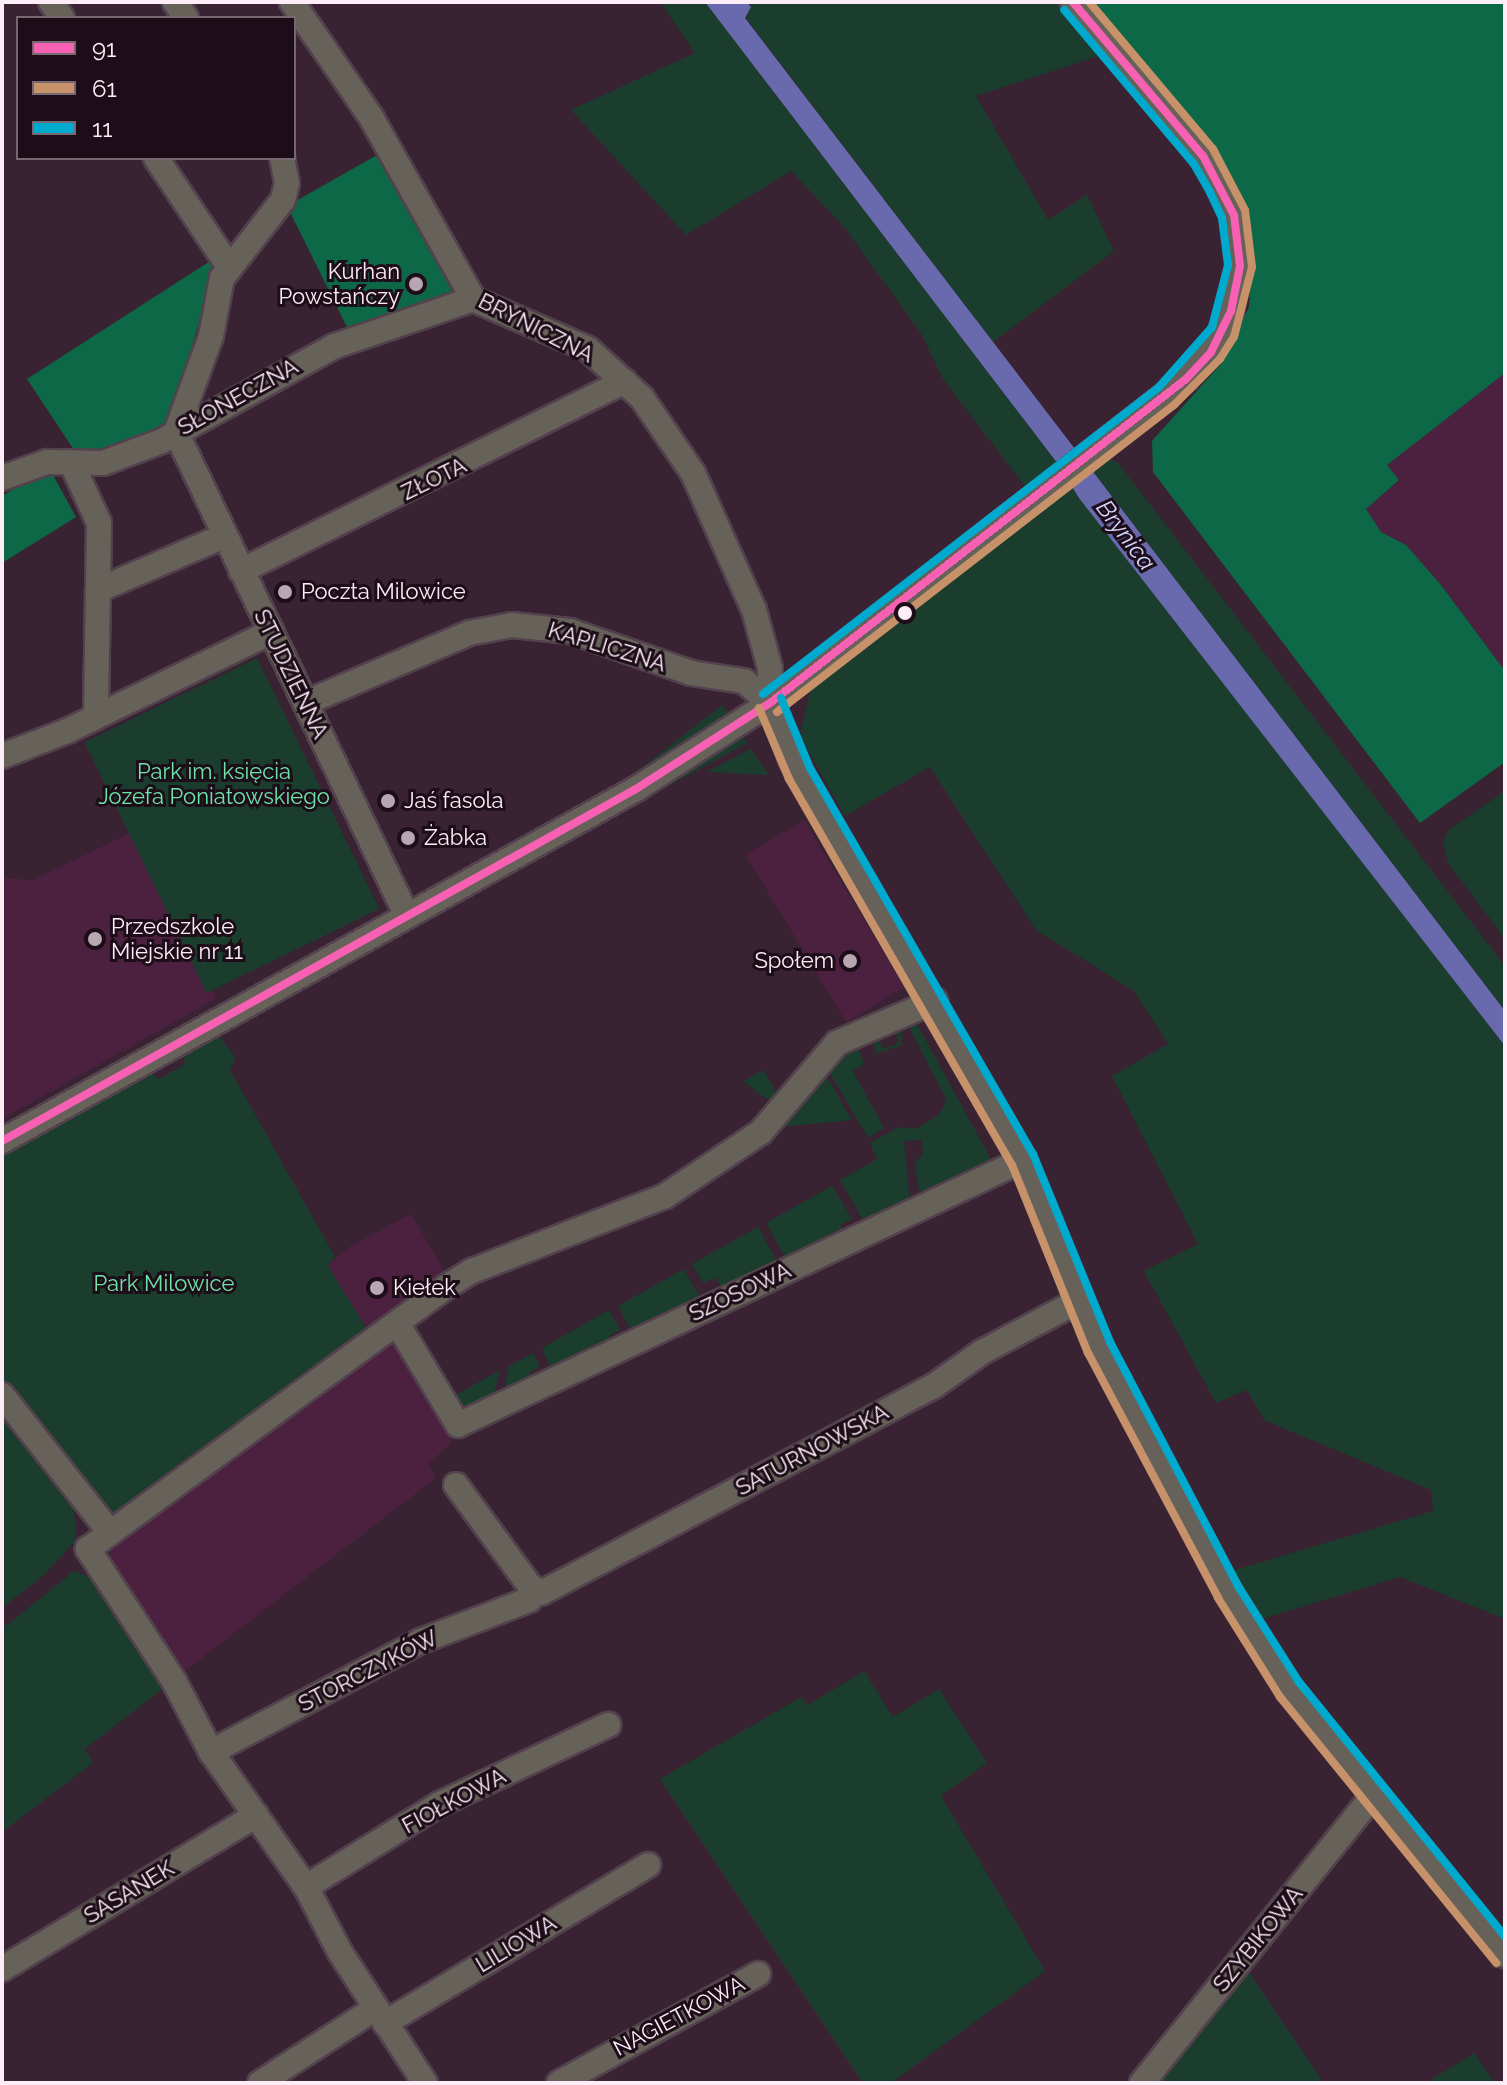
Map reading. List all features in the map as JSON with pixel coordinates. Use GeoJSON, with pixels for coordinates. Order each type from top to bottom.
{"type":"FeatureCollection","features":[{"type":"Feature","properties":{"kind":"street","name":"BRYNICZNA"},"geometry":{"type":"LineString","coordinates":[[292,2],[371,117],[473,299],[588,349],[642,398],[707,499],[766,647],[770,703]]}},
{"type":"Feature","properties":{"kind":"street"},"geometry":{"type":"LineString","coordinates":[[2,1141],[636,789],[770,703],[1167,396],[1211,352],[1236,294],[1238,238],[1234,215],[1203,156],[1073,2]]}},
{"type":"Feature","properties":{"kind":"street"},"geometry":{"type":"LineString","coordinates":[[157,160],[228,265]]}},
{"type":"Feature","properties":{"kind":"street"},"geometry":{"type":"LineString","coordinates":[[176,432],[211,336],[217,294],[228,265],[283,200],[287,183],[282,160]]}},
{"type":"Feature","properties":{"kind":"street","name":"SŁONECZNA"},"geometry":{"type":"LineString","coordinates":[[2,478],[27,466],[103,463],[176,432],[323,351],[473,299]]}},
{"type":"Feature","properties":{"kind":"street","name":"ZŁOTA"},"geometry":{"type":"LineString","coordinates":[[241,571],[625,381]]}},
{"type":"Feature","properties":{"kind":"street","name":"STUDZIENNA"},"geometry":{"type":"LineString","coordinates":[[176,432],[407,916]]}},
{"type":"Feature","properties":{"kind":"street"},"geometry":{"type":"LineString","coordinates":[[71,462],[99,523],[96,717]]}},
{"type":"Feature","properties":{"kind":"street"},"geometry":{"type":"LineString","coordinates":[[98,590],[224,536]]}},
{"type":"Feature","properties":{"kind":"street","name":"KAPLICZNA"},"geometry":{"type":"LineString","coordinates":[[305,703],[469,633],[512,625],[570,631],[691,673],[744,681],[770,703]]}},
{"type":"Feature","properties":{"kind":"street"},"geometry":{"type":"LineString","coordinates":[[2,756],[96,717],[271,632]]}},
{"type":"Feature","properties":{"kind":"street"},"geometry":{"type":"LineString","coordinates":[[770,703],[799,773],[935,1001],[1023,1160],[1078,1301],[1228,1592],[1289,1689],[1505,1955]]}},
{"type":"Feature","properties":{"kind":"street"},"geometry":{"type":"LineString","coordinates":[[425,2083],[380,2016],[306,1887],[211,1752],[174,1681],[88,1549],[472,1271],[665,1196],[705,1173],[761,1132],[837,1043],[935,1001]]}},
{"type":"Feature","properties":{"kind":"street","name":"SZOSOWA"},"geometry":{"type":"LineString","coordinates":[[397,1323],[458,1425],[1023,1160]]}},
{"type":"Feature","properties":{"kind":"street","name":"SATURNOWSKA"},"geometry":{"type":"LineString","coordinates":[[535,1596],[934,1386],[1016,1332],[1078,1301]]}},
{"type":"Feature","properties":{"kind":"street"},"geometry":{"type":"LineString","coordinates":[[2,1395],[109,1531]]}},
{"type":"Feature","properties":{"kind":"street"},"geometry":{"type":"LineString","coordinates":[[456,1485],[535,1596]]}},
{"type":"Feature","properties":{"kind":"street","name":"STORCZYKÓW"},"geometry":{"type":"LineString","coordinates":[[211,1752],[421,1641],[535,1596]]}},
{"type":"Feature","properties":{"kind":"street","name":"FIOŁKOWA"},"geometry":{"type":"LineString","coordinates":[[306,1887],[440,1804],[608,1725]]}},
{"type":"Feature","properties":{"kind":"street","name":"SZYBIKOWA"},"geometry":{"type":"LineString","coordinates":[[1142,2083],[1365,1806],[1377,1799]]}},
{"type":"Feature","properties":{"kind":"street","name":"SASANEK"},"geometry":{"type":"LineString","coordinates":[[2,1969],[256,1815]]}},
{"type":"Feature","properties":{"kind":"street","name":"LILIOWA"},"geometry":{"type":"LineString","coordinates":[[260,2083],[648,1865]]}},
{"type":"Feature","properties":{"kind":"street","name":"NAGIETKOWA"},"geometry":{"type":"LineString","coordinates":[[559,2083],[758,1974]]}},
{"type":"Feature","properties":{"kind":"shaded area"},"geometry":{"type":"Polygon","coordinates":[[[1505,373],[1505,671],[1441,585],[1406,545],[1381,532],[1366,509],[1399,480],[1386,465],[1505,373]]]}},
{"type":"Feature","properties":{"kind":"shaded area"},"geometry":{"type":"Polygon","coordinates":[[[804,820],[904,987],[846,1022],[746,855],[804,820]]]}},
{"type":"Feature","properties":{"kind":"shaded area","name":"Przedszkole Miejskie nr 11"},"geometry":{"type":"Polygon","coordinates":[[[132,832],[217,998],[2,1119],[2,878],[33,880],[132,832]]]}},
{"type":"Feature","properties":{"kind":"shaded area"},"geometry":{"type":"Polygon","coordinates":[[[411,1214],[448,1278],[370,1334],[327,1266],[352,1245],[411,1214]]]}},
{"type":"Feature","properties":{"kind":"shaded area"},"geometry":{"type":"Polygon","coordinates":[[[396,1339],[452,1426],[450,1444],[428,1464],[436,1478],[178,1676],[110,1569],[111,1550],[125,1534],[396,1339]]]}},
{"type":"Feature","properties":{"kind":"green space"},"geometry":{"type":"Polygon","coordinates":[[[660,2],[705,2],[1058,464],[1027,489],[943,379],[922,335],[845,228],[791,171],[686,235],[571,110],[695,53],[660,2]]]}},
{"type":"Feature","properties":{"kind":"green space"},"geometry":{"type":"Polygon","coordinates":[[[747,2],[1061,2],[1105,54],[976,96],[1048,220],[1087,195],[1114,251],[993,342],[745,17],[751,7],[747,2]]]}},
{"type":"Feature","properties":{"kind":"green space"},"geometry":{"type":"Polygon","coordinates":[[[1090,2],[1505,2],[1505,373],[1387,465],[1399,480],[1366,509],[1381,532],[1406,545],[1441,585],[1505,671],[1505,762],[1420,823],[1153,472],[1152,441],[1221,364],[1249,307],[1252,251],[1239,190],[1196,124],[1090,2]]]}},
{"type":"Feature","properties":{"kind":"green space"},"geometry":{"type":"Polygon","coordinates":[[[377,155],[459,295],[350,333],[291,214],[296,201],[377,155]]]}},
{"type":"Feature","properties":{"kind":"green space"},"geometry":{"type":"Polygon","coordinates":[[[218,256],[167,433],[103,455],[76,453],[27,379],[218,256]]]}},
{"type":"Feature","properties":{"kind":"green space"},"geometry":{"type":"Polygon","coordinates":[[[1108,458],[1119,464],[1505,966],[1505,1011],[1091,469],[1108,458]]]}},
{"type":"Feature","properties":{"kind":"green space"},"geometry":{"type":"Polygon","coordinates":[[[49,468],[76,517],[2,563],[2,496],[49,468]]]}},
{"type":"Feature","properties":{"kind":"green space"},"geometry":{"type":"Polygon","coordinates":[[[1071,485],[1505,1046],[1505,1619],[1400,1577],[1262,1619],[1228,1572],[1433,1511],[1431,1490],[1264,1420],[1247,1390],[1216,1403],[1144,1271],[1198,1244],[1112,1076],[1168,1044],[1134,991],[1036,930],[930,767],[845,816],[800,736],[811,687],[1071,485]]]}},
{"type":"Feature","properties":{"kind":"green space","name":"Park im. księcia Józefa Poniatowskiego"},"geometry":{"type":"Polygon","coordinates":[[[257,658],[379,909],[207,993],[84,742],[257,658]]]}},
{"type":"Feature","properties":{"kind":"green space"},"geometry":{"type":"Polygon","coordinates":[[[722,705],[730,716],[599,796],[643,767],[722,705]]]}},
{"type":"Feature","properties":{"kind":"green space"},"geometry":{"type":"Polygon","coordinates":[[[740,733],[747,743],[525,864],[740,733]]]}},
{"type":"Feature","properties":{"kind":"green space"},"geometry":{"type":"Polygon","coordinates":[[[751,749],[769,775],[706,772],[751,749]]]}},
{"type":"Feature","properties":{"kind":"green space"},"geometry":{"type":"Polygon","coordinates":[[[1505,791],[1505,939],[1448,863],[1443,842],[1448,830],[1505,791]]]}},
{"type":"Feature","properties":{"kind":"green space"},"geometry":{"type":"Polygon","coordinates":[[[913,1017],[997,1170],[920,1198],[915,1164],[923,1152],[921,1140],[904,1141],[910,1203],[863,1220],[840,1180],[877,1159],[870,1143],[899,1127],[915,1129],[939,1115],[947,1101],[908,1025],[901,1029],[902,1045],[877,1054],[871,1038],[878,1037],[883,1049],[899,1043],[894,1028],[913,1017]]]}},
{"type":"Feature","properties":{"kind":"green space","name":"Park Milowice"},"geometry":{"type":"Polygon","coordinates":[[[217,1033],[236,1058],[230,1070],[335,1257],[328,1266],[370,1334],[118,1514],[108,1513],[2,1379],[2,1149],[149,1071],[159,1079],[185,1064],[183,1051],[217,1033]]]}},
{"type":"Feature","properties":{"kind":"green space"},"geometry":{"type":"Polygon","coordinates":[[[857,1043],[864,1064],[853,1071],[884,1128],[868,1138],[824,1063],[857,1043]]]}},
{"type":"Feature","properties":{"kind":"green space"},"geometry":{"type":"Polygon","coordinates":[[[821,1067],[852,1120],[770,1128],[821,1067]]]}},
{"type":"Feature","properties":{"kind":"green space"},"geometry":{"type":"Polygon","coordinates":[[[764,1070],[781,1102],[765,1098],[743,1081],[764,1070]]]}},
{"type":"Feature","properties":{"kind":"green space"},"geometry":{"type":"Polygon","coordinates":[[[832,1186],[852,1219],[840,1225],[842,1230],[785,1257],[766,1223],[832,1186]]]}},
{"type":"Feature","properties":{"kind":"green space"},"geometry":{"type":"Polygon","coordinates":[[[758,1227],[777,1261],[722,1289],[716,1278],[703,1283],[692,1264],[758,1227]]]}},
{"type":"Feature","properties":{"kind":"green space"},"geometry":{"type":"Polygon","coordinates":[[[684,1269],[701,1299],[631,1331],[618,1306],[684,1269]]]}},
{"type":"Feature","properties":{"kind":"green space"},"geometry":{"type":"Polygon","coordinates":[[[609,1310],[620,1330],[609,1336],[610,1341],[551,1368],[542,1348],[609,1310]]]}},
{"type":"Feature","properties":{"kind":"green space"},"geometry":{"type":"Polygon","coordinates":[[[533,1353],[540,1367],[529,1372],[530,1378],[505,1390],[508,1367],[533,1353]]]}},
{"type":"Feature","properties":{"kind":"green space"},"geometry":{"type":"Polygon","coordinates":[[[500,1370],[494,1394],[461,1409],[456,1395],[500,1370]]]}},
{"type":"Feature","properties":{"kind":"green space"},"geometry":{"type":"Polygon","coordinates":[[[2,1419],[73,1509],[76,1526],[75,1541],[44,1575],[2,1608],[2,1419]]]}},
{"type":"Feature","properties":{"kind":"green space"},"geometry":{"type":"Polygon","coordinates":[[[74,1571],[104,1582],[170,1683],[85,1749],[93,1763],[2,1832],[2,1621],[6,1626],[74,1571]]]}},
{"type":"Feature","properties":{"kind":"green space"},"geometry":{"type":"Polygon","coordinates":[[[864,1671],[893,1717],[939,1689],[987,1763],[941,1796],[1045,1971],[891,2083],[863,2083],[660,1779],[801,1697],[808,1705],[864,1671]]]}},
{"type":"Feature","properties":{"kind":"green space"},"geometry":{"type":"Polygon","coordinates":[[[1248,1971],[1324,2083],[1157,2083],[1248,1971]]]}},
{"type":"Feature","properties":{"kind":"green space"},"geometry":{"type":"Polygon","coordinates":[[[1474,2053],[1495,2083],[1426,2083],[1474,2053]]]}},
{"type":"Feature","properties":{"kind":"water"},"geometry":{"type":"Polygon","coordinates":[[[705,2],[747,2],[751,7],[745,18],[1075,449],[1058,464],[705,2]]]}},
{"type":"Feature","properties":{"kind":"water","name":"Brynica"},"geometry":{"type":"Polygon","coordinates":[[[1091,469],[1505,1011],[1505,1046],[1079,498],[1071,485],[1091,469]]]}},
{"type":"Feature","properties":{"kind":"transit line","name":"91"},"geometry":{"type":"LineString","coordinates":[[2,1141],[636,789],[770,703],[1186,379],[1211,352],[1231,311],[1240,266],[1234,215],[1203,156],[1073,2]]}},
{"type":"Feature","properties":{"kind":"transit line","name":"61"},"geometry":{"type":"LineString","coordinates":[[777,712],[1174,405],[1220,359],[1234,337],[1252,267],[1245,210],[1213,149],[1089,2]]}},
{"type":"Feature","properties":{"kind":"transit line","name":"11"},"geometry":{"type":"LineString","coordinates":[[763,694],[1159,387],[1212,327],[1228,265],[1222,218],[1210,192],[1193,163],[1064,10]]}},
{"type":"Feature","properties":{"kind":"transit line","name":"11"},"geometry":{"type":"LineString","coordinates":[[781,698],[810,768],[1033,1154],[1110,1342],[1238,1586],[1299,1682],[1505,1936]]}},
{"type":"Feature","properties":{"kind":"transit line","name":"61"},"geometry":{"type":"LineString","coordinates":[[759,708],[789,779],[1012,1165],[1088,1353],[1218,1598],[1280,1697],[1496,1963]]}},
{"type":"Feature","properties":{"kind":"place","name":"Kurhan Powstańczy"},"geometry":{"type":"Point","coordinates":[416,284]}},
{"type":"Feature","properties":{"kind":"place","name":"Poczta Milowice"},"geometry":{"type":"Point","coordinates":[285,592]}},
{"type":"Feature","properties":{"kind":"place","name":"Jaś fasola"},"geometry":{"type":"Point","coordinates":[388,801]}},
{"type":"Feature","properties":{"kind":"place","name":"Żabka"},"geometry":{"type":"Point","coordinates":[408,838]}},
{"type":"Feature","properties":{"kind":"place","name":"Przedszkole Miejskie nr 11"},"geometry":{"type":"Point","coordinates":[95,939]}},
{"type":"Feature","properties":{"kind":"place","name":"Społem"},"geometry":{"type":"Point","coordinates":[850,961]}},
{"type":"Feature","properties":{"kind":"place","name":"Kiełek"},"geometry":{"type":"Point","coordinates":[377,1288]}}]}
